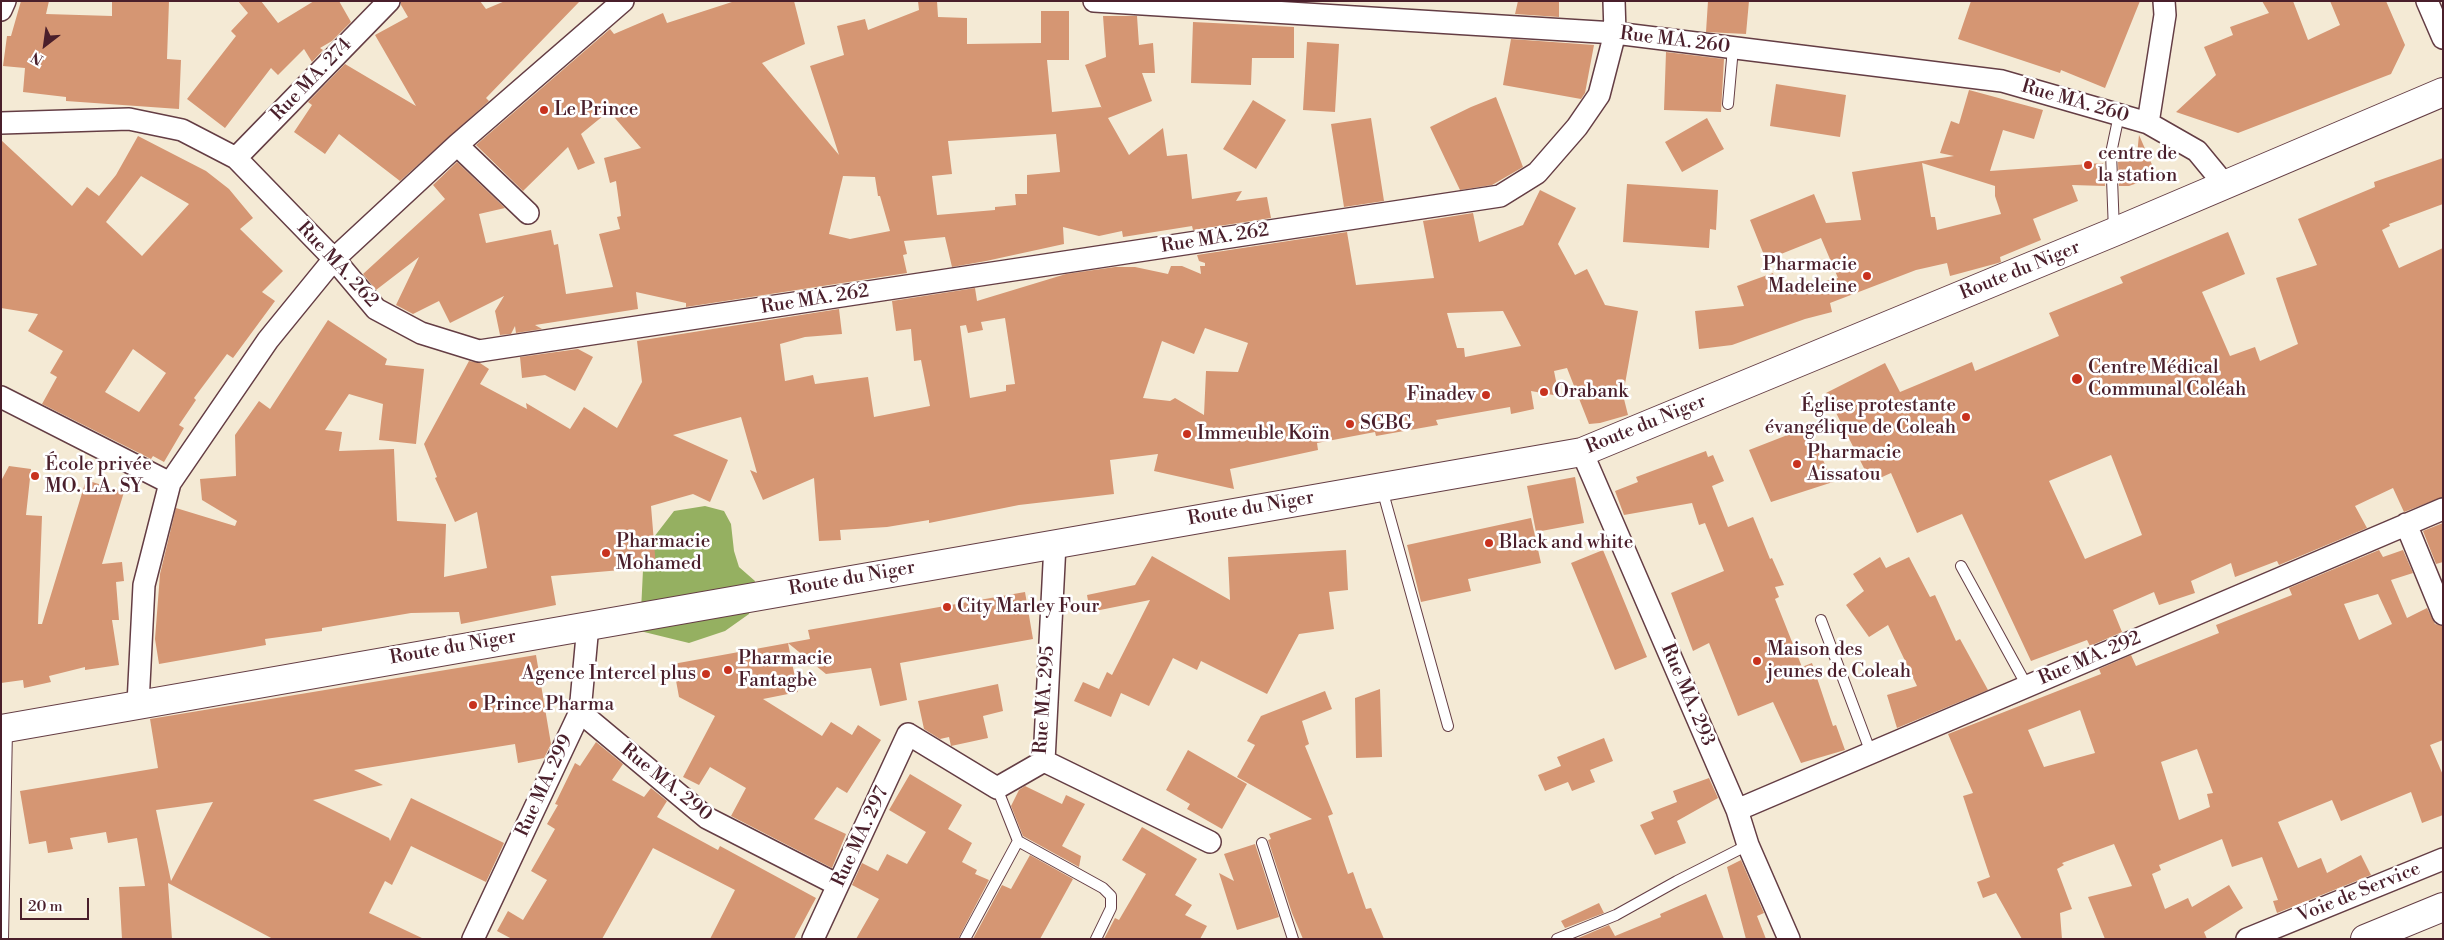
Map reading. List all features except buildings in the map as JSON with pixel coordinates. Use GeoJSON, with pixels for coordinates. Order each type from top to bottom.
{"type":"FeatureCollection","features":[{"type":"Feature","properties":{"kind":"main road","name":"Route du Niger"},"geometry":{"type":"LineString","coordinates":[[4,728],[1582,452],[2114,232],[2443,92]]}},
{"type":"Feature","properties":{"kind":"main road"},"geometry":{"type":"LineString","coordinates":[[2365,939],[2443,906]]}},
{"type":"Feature","properties":{"kind":"street"},"geometry":{"type":"LineString","coordinates":[[1,10],[5,1]]}},
{"type":"Feature","properties":{"kind":"street","name":"Rue MA. 274"},"geometry":{"type":"LineString","coordinates":[[236,158],[389,1]]}},
{"type":"Feature","properties":{"kind":"street"},"geometry":{"type":"LineString","coordinates":[[138,704],[144,585],[170,484],[268,340],[334,259],[457,144],[623,1]]}},
{"type":"Feature","properties":{"kind":"street","name":"Rue MA. 260"},"geometry":{"type":"LineString","coordinates":[[1094,1],[1615,33],[2002,81],[2148,123],[2197,151],[2225,185]]}},
{"type":"Feature","properties":{"kind":"street","name":"Rue MA. 262"},"geometry":{"type":"LineString","coordinates":[[1,124],[128,119],[182,130],[236,158],[334,259],[376,309],[421,333],[479,351],[1500,196],[1537,173],[1576,127],[1599,95],[1615,33],[1614,1]]}},
{"type":"Feature","properties":{"kind":"street"},"geometry":{"type":"LineString","coordinates":[[2148,123],[2165,15],[2164,1]]}},
{"type":"Feature","properties":{"kind":"street"},"geometry":{"type":"LineString","coordinates":[[2427,1],[2443,38]]}},
{"type":"Feature","properties":{"kind":"street"},"geometry":{"type":"LineString","coordinates":[[457,144],[528,213]]}},
{"type":"Feature","properties":{"kind":"street"},"geometry":{"type":"LineString","coordinates":[[1,397],[170,484]]}},
{"type":"Feature","properties":{"kind":"street","name":"Rue MA. 293"},"geometry":{"type":"LineString","coordinates":[[1582,452],[1736,810],[1748,845],[1789,939]]}},
{"type":"Feature","properties":{"kind":"street","name":"Rue MA. 292"},"geometry":{"type":"LineString","coordinates":[[1736,810],[2443,509]]}},
{"type":"Feature","properties":{"kind":"street"},"geometry":{"type":"LineString","coordinates":[[2406,524],[2443,614]]}},
{"type":"Feature","properties":{"kind":"street","name":"Rue MA. 295"},"geometry":{"type":"LineString","coordinates":[[997,788],[1044,761],[1055,544]]}},
{"type":"Feature","properties":{"kind":"street","name":"Rue MA. 299"},"geometry":{"type":"LineString","coordinates":[[473,939],[580,712],[588,625]]}},
{"type":"Feature","properties":{"kind":"street","name":"Rue MA. 290"},"geometry":{"type":"LineString","coordinates":[[580,712],[706,818],[838,885]]}},
{"type":"Feature","properties":{"kind":"street","name":"Rue MA. 297"},"geometry":{"type":"LineString","coordinates":[[813,939],[908,734],[997,788]]}},
{"type":"Feature","properties":{"kind":"street"},"geometry":{"type":"LineString","coordinates":[[1044,761],[1210,842]]}},
{"type":"Feature","properties":{"kind":"street","name":"Voie de Service"},"geometry":{"type":"LineString","coordinates":[[2247,939],[2443,859]]}},
{"type":"Feature","properties":{"kind":"lane"},"geometry":{"type":"LineString","coordinates":[[1728,104],[1733,48]]}},
{"type":"Feature","properties":{"kind":"lane"},"geometry":{"type":"LineString","coordinates":[[2114,232],[2111,153],[2119,115]]}},
{"type":"Feature","properties":{"kind":"lane"},"geometry":{"type":"LineString","coordinates":[[1382,486],[1448,726]]}},
{"type":"Feature","properties":{"kind":"lane"},"geometry":{"type":"LineString","coordinates":[[1961,566],[2027,686]]}},
{"type":"Feature","properties":{"kind":"lane"},"geometry":{"type":"LineString","coordinates":[[1821,620],[1871,753]]}},
{"type":"Feature","properties":{"kind":"lane"},"geometry":{"type":"LineString","coordinates":[[3,939],[4,728]]}},
{"type":"Feature","properties":{"kind":"lane"},"geometry":{"type":"LineString","coordinates":[[997,788],[1018,841],[1103,888],[1111,896],[1111,908],[1096,939]]}},
{"type":"Feature","properties":{"kind":"lane"},"geometry":{"type":"LineString","coordinates":[[965,939],[1018,841]]}},
{"type":"Feature","properties":{"kind":"lane"},"geometry":{"type":"LineString","coordinates":[[1262,843],[1293,939]]}},
{"type":"Feature","properties":{"kind":"lane"},"geometry":{"type":"LineString","coordinates":[[1557,939],[1616,916],[1677,881],[1748,845]]}},
{"type":"Feature","properties":{"kind":"green space"},"geometry":{"type":"Polygon","coordinates":[[[705,506],[724,511],[731,524],[734,551],[739,567],[755,581],[749,614],[725,631],[689,643],[640,631],[644,550],[674,511],[705,506]]]}},
{"type":"Feature","properties":{"kind":"place","name":"Le Prince"},"geometry":{"type":"Point","coordinates":[544,110]}},
{"type":"Feature","properties":{"kind":"place","name":"centre de la station"},"geometry":{"type":"Point","coordinates":[2088,165]}},
{"type":"Feature","properties":{"kind":"place","name":"Pharmacie Madeleine"},"geometry":{"type":"Point","coordinates":[1867,276]}},
{"type":"Feature","properties":{"kind":"place","name":"Centre Médical Communal Coléah"},"geometry":{"type":"Point","coordinates":[2077,379]}},
{"type":"Feature","properties":{"kind":"place","name":"Orabank"},"geometry":{"type":"Point","coordinates":[1544,392]}},
{"type":"Feature","properties":{"kind":"place","name":"Finadev"},"geometry":{"type":"Point","coordinates":[1486,395]}},
{"type":"Feature","properties":{"kind":"place","name":"Église protestante évangélique de Coleah"},"geometry":{"type":"Point","coordinates":[1966,417]}},
{"type":"Feature","properties":{"kind":"place","name":"SGBG"},"geometry":{"type":"Point","coordinates":[1350,424]}},
{"type":"Feature","properties":{"kind":"place","name":"Immeuble Koïn"},"geometry":{"type":"Point","coordinates":[1187,434]}},
{"type":"Feature","properties":{"kind":"place","name":"Pharmacie Aissatou"},"geometry":{"type":"Point","coordinates":[1797,464]}},
{"type":"Feature","properties":{"kind":"place","name":"École privée MO. LA. SY"},"geometry":{"type":"Point","coordinates":[35,476]}},
{"type":"Feature","properties":{"kind":"place","name":"Black and white"},"geometry":{"type":"Point","coordinates":[1489,543]}},
{"type":"Feature","properties":{"kind":"place","name":"Pharmacie Mohamed"},"geometry":{"type":"Point","coordinates":[606,553]}},
{"type":"Feature","properties":{"kind":"place","name":"City Marley Four"},"geometry":{"type":"Point","coordinates":[947,607]}},
{"type":"Feature","properties":{"kind":"place","name":"Maison des jeunes de Coleah"},"geometry":{"type":"Point","coordinates":[1757,661]}},
{"type":"Feature","properties":{"kind":"place","name":"Pharmacie Fantagbè"},"geometry":{"type":"Point","coordinates":[728,670]}},
{"type":"Feature","properties":{"kind":"place","name":"Agence Intercel plus"},"geometry":{"type":"Point","coordinates":[706,674]}},
{"type":"Feature","properties":{"kind":"place","name":"Prince Pharma"},"geometry":{"type":"Point","coordinates":[473,705]}}]}
